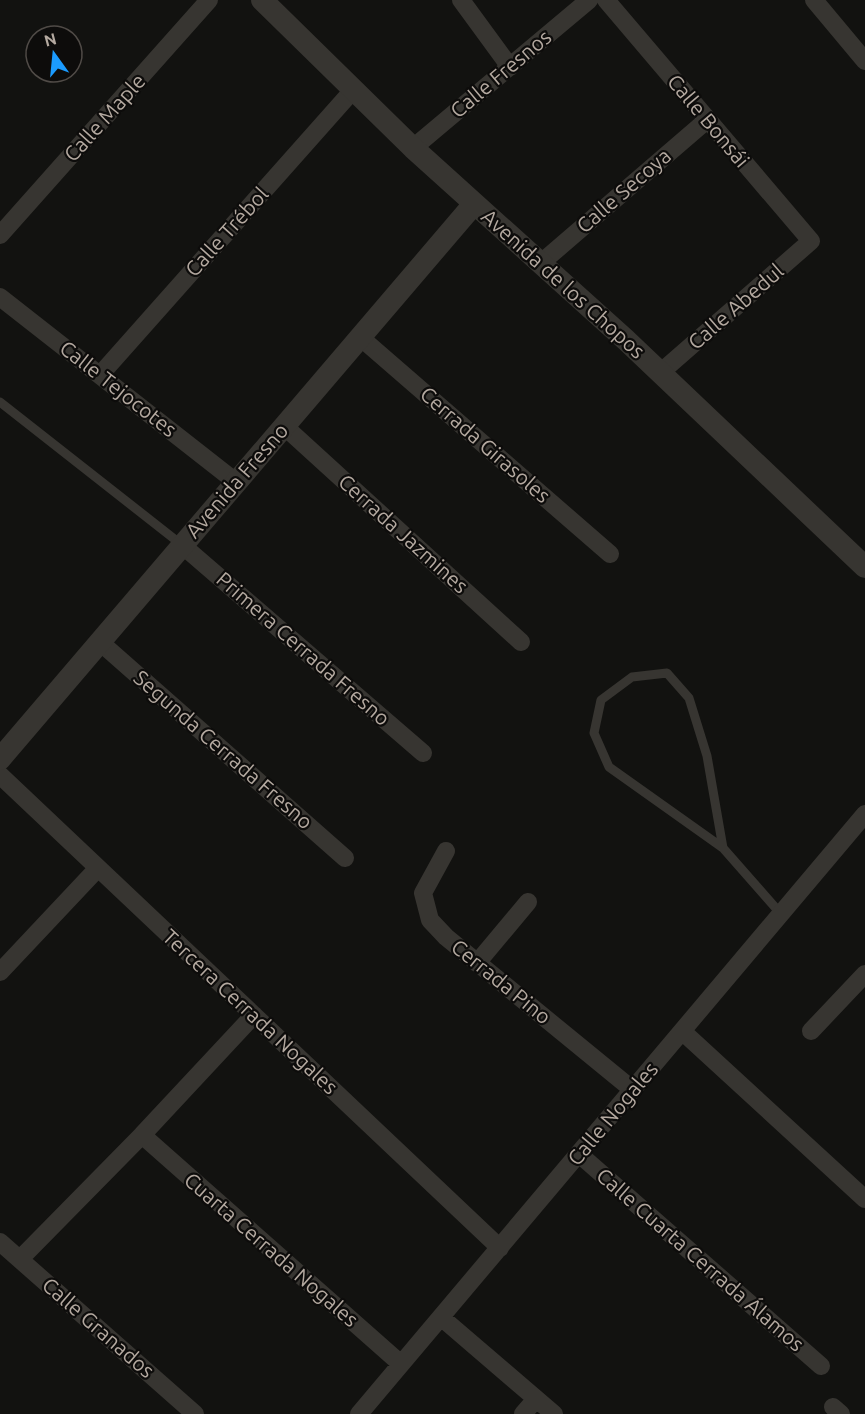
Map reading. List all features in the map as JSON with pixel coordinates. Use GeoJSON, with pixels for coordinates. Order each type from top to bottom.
{"type":"FeatureCollection","features":[{"type":"Feature","properties":{"kind":"street","name":"Calle Maple"},"geometry":{"type":"LineString","coordinates":[[0,235],[209,0]]}},
{"type":"Feature","properties":{"kind":"street","name":"Avenida de los Chopos"},"geometry":{"type":"LineString","coordinates":[[262,0],[414,148],[660,373],[865,567]]}},
{"type":"Feature","properties":{"kind":"street"},"geometry":{"type":"LineString","coordinates":[[461,0],[510,67]]}},
{"type":"Feature","properties":{"kind":"street","name":"Calle Fresnos"},"geometry":{"type":"LineString","coordinates":[[414,148],[589,0]]}},
{"type":"Feature","properties":{"kind":"street","name":"Calle Bonsái"},"geometry":{"type":"LineString","coordinates":[[606,0],[811,241]]}},
{"type":"Feature","properties":{"kind":"street"},"geometry":{"type":"LineString","coordinates":[[814,0],[865,61]]}},
{"type":"Feature","properties":{"kind":"street","name":"Calle Trébol"},"geometry":{"type":"LineString","coordinates":[[100,375],[354,89]]}},
{"type":"Feature","properties":{"kind":"street","name":"Calle Secoya"},"geometry":{"type":"LineString","coordinates":[[540,262],[707,120]]}},
{"type":"Feature","properties":{"kind":"street","name":"Avenida Fresno"},"geometry":{"type":"LineString","coordinates":[[0,759],[474,204]]}},
{"type":"Feature","properties":{"kind":"street","name":"Calle Abedul"},"geometry":{"type":"LineString","coordinates":[[660,373],[811,241]]}},
{"type":"Feature","properties":{"kind":"street","name":"Calle Tejocotes"},"geometry":{"type":"LineString","coordinates":[[0,297],[236,482]]}},
{"type":"Feature","properties":{"kind":"street","name":"Cerrada Girasoles"},"geometry":{"type":"LineString","coordinates":[[360,337],[610,554]]}},
{"type":"Feature","properties":{"kind":"street","name":"Cerrada Jazmines"},"geometry":{"type":"LineString","coordinates":[[284,426],[521,642]]}},
{"type":"Feature","properties":{"kind":"street","name":"Primera Cerrada Fresno"},"geometry":{"type":"LineString","coordinates":[[182,545],[423,753]]}},
{"type":"Feature","properties":{"kind":"street","name":"Segunda Cerrada Fresno"},"geometry":{"type":"LineString","coordinates":[[100,642],[345,858]]}},
{"type":"Feature","properties":{"kind":"street","name":"Tercera Cerrada Nogales"},"geometry":{"type":"LineString","coordinates":[[0,775],[500,1248]]}},
{"type":"Feature","properties":{"kind":"street","name":"Calle Nogales"},"geometry":{"type":"LineString","coordinates":[[359,1414],[865,814]]}},
{"type":"Feature","properties":{"kind":"street","name":"Cerrada Pino"},"geometry":{"type":"LineString","coordinates":[[446,851],[423,893],[430,920],[477,963],[633,1090]]}},
{"type":"Feature","properties":{"kind":"street"},"geometry":{"type":"LineString","coordinates":[[0,972],[98,868]]}},
{"type":"Feature","properties":{"kind":"street"},"geometry":{"type":"LineString","coordinates":[[477,963],[528,902]]}},
{"type":"Feature","properties":{"kind":"street"},"geometry":{"type":"LineString","coordinates":[[811,1031],[865,974]]}},
{"type":"Feature","properties":{"kind":"street"},"geometry":{"type":"LineString","coordinates":[[20,1259],[142,1135],[254,1015]]}},
{"type":"Feature","properties":{"kind":"street"},"geometry":{"type":"LineString","coordinates":[[682,1031],[865,1199]]}},
{"type":"Feature","properties":{"kind":"street","name":"Cuarta Cerrada Nogales"},"geometry":{"type":"LineString","coordinates":[[142,1135],[401,1364]]}},
{"type":"Feature","properties":{"kind":"street","name":"Calle Cuarta Cerrada Álamos"},"geometry":{"type":"LineString","coordinates":[[579,1154],[821,1366]]}},
{"type":"Feature","properties":{"kind":"street","name":"Calle Granados"},"geometry":{"type":"LineString","coordinates":[[0,1242],[195,1414]]}},
{"type":"Feature","properties":{"kind":"street"},"geometry":{"type":"LineString","coordinates":[[442,1318],[554,1414]]}},
{"type":"Feature","properties":{"kind":"street"},"geometry":{"type":"LineString","coordinates":[[523,1414],[537,1399]]}},
{"type":"Feature","properties":{"kind":"lane"},"geometry":{"type":"LineString","coordinates":[[0,402],[182,545]]}},
{"type":"Feature","properties":{"kind":"lane"},"geometry":{"type":"LineString","coordinates":[[723,848],[706,756],[689,699],[667,673],[632,677],[602,700],[594,733],[609,767],[723,848],[781,914]]}}]}
